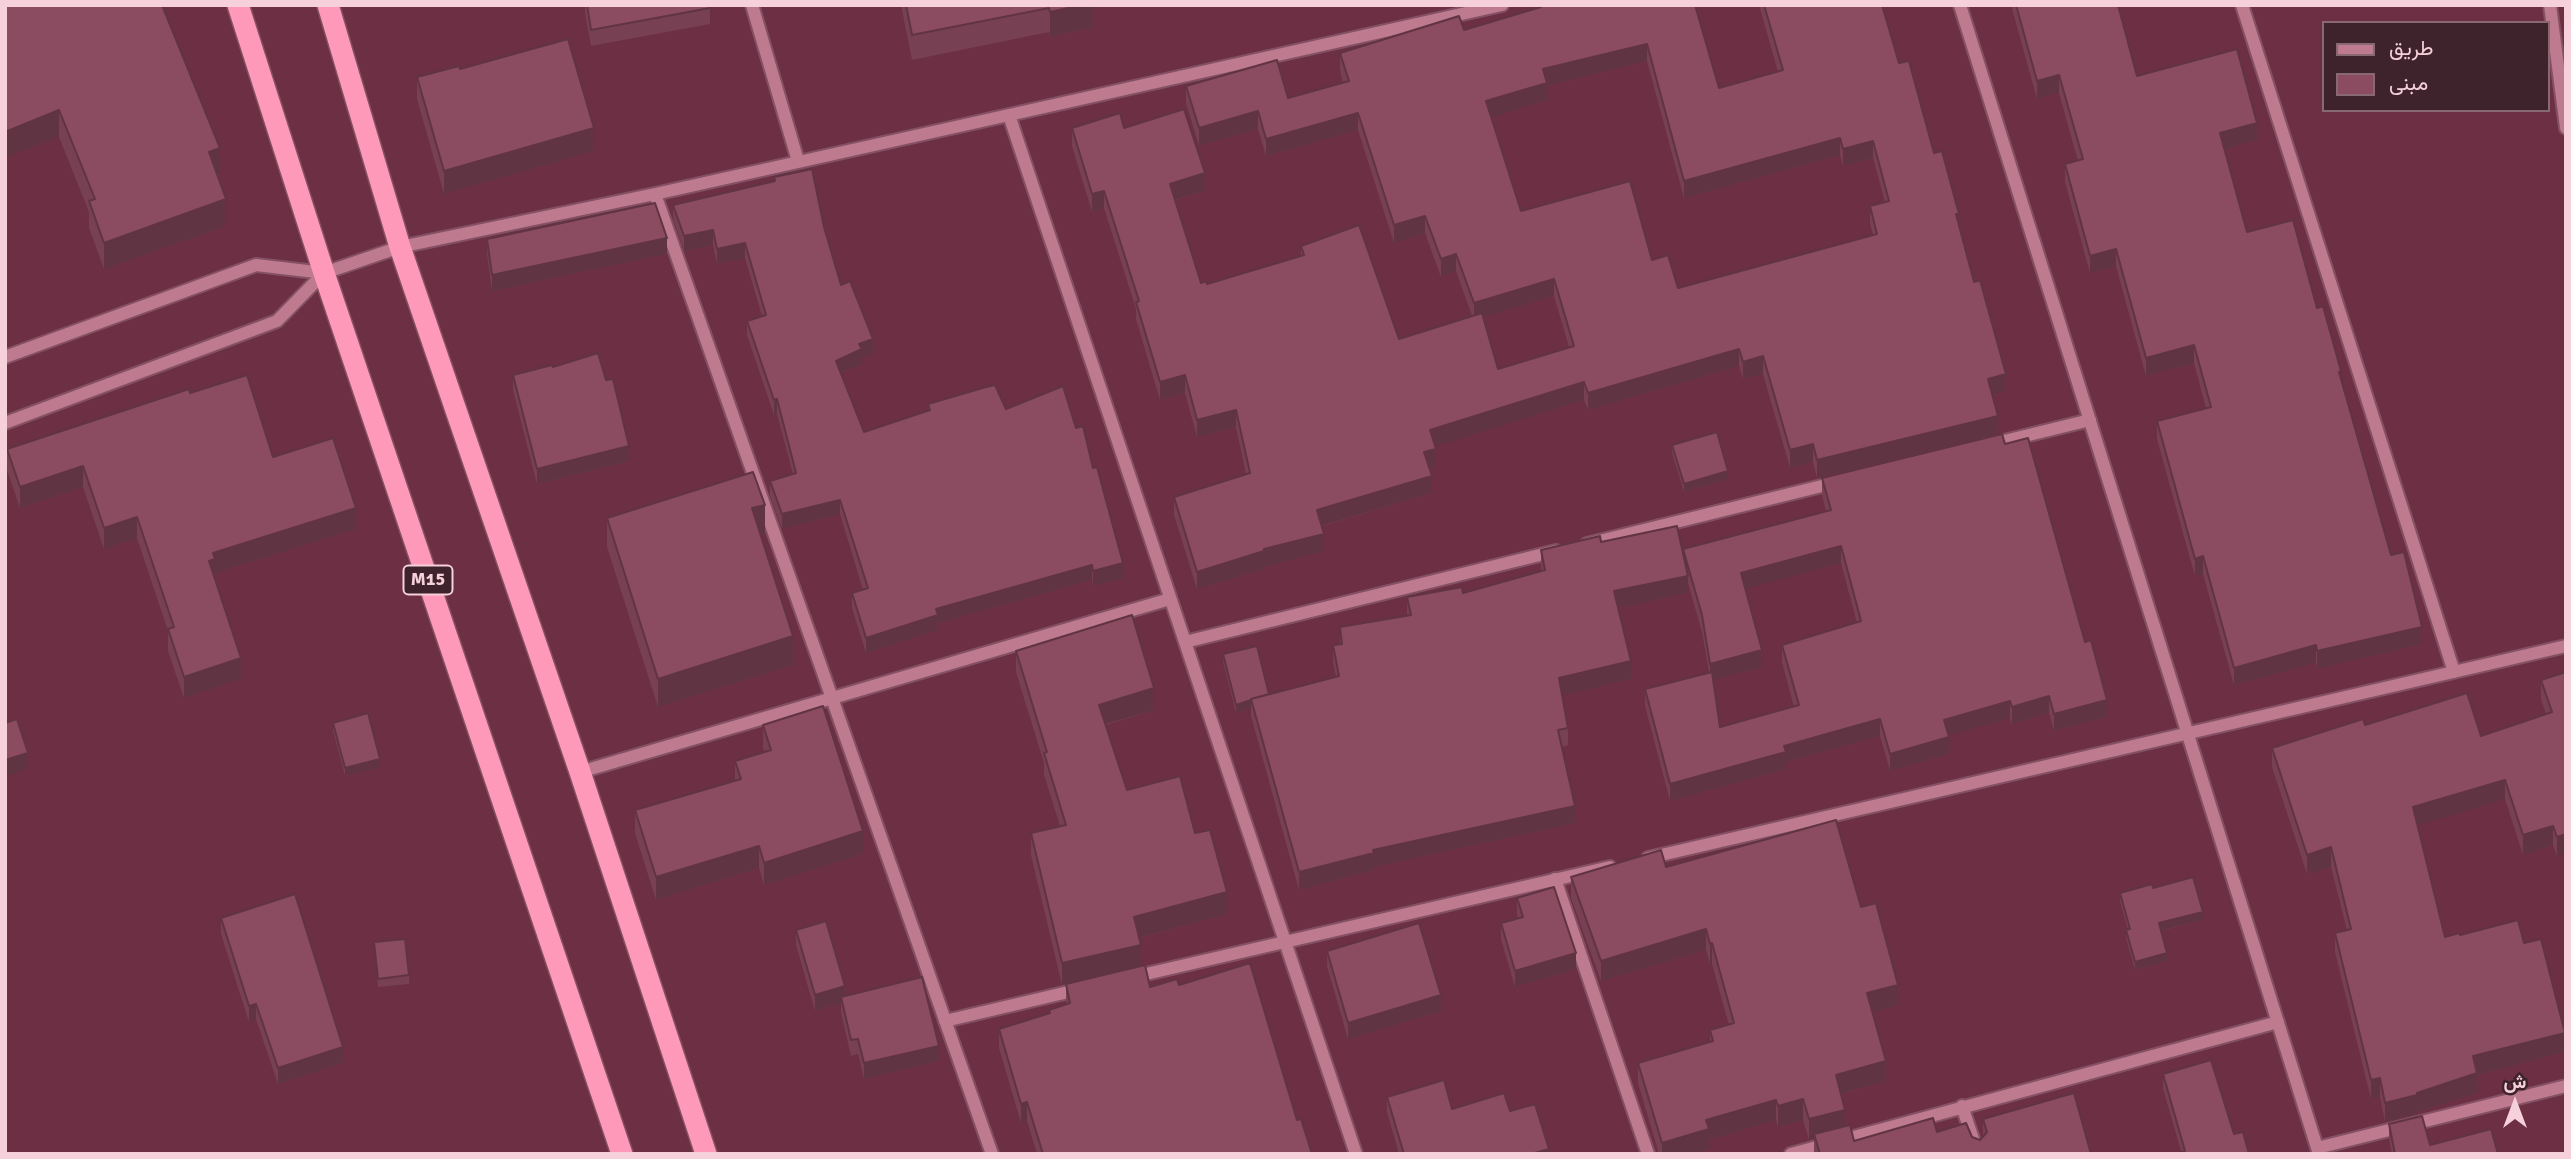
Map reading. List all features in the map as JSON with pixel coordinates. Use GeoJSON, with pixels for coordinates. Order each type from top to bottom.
{"type":"FeatureCollection","features":[{"type":"Feature","properties":{"kind":"highway","name":"M15"},"geometry":{"type":"LineString","coordinates":[[239,5],[324,273],[622,1154]]}},
{"type":"Feature","properties":{"kind":"highway"},"geometry":{"type":"LineString","coordinates":[[328,5],[400,247],[580,772],[706,1154]]}},
{"type":"Feature","properties":{"kind":"street"},"geometry":{"type":"LineString","coordinates":[[752,5],[798,162]]}},
{"type":"Feature","properties":{"kind":"street"},"geometry":{"type":"LineString","coordinates":[[5,357],[256,265],[324,273],[400,247],[655,194],[1500,5]]}},
{"type":"Feature","properties":{"kind":"street"},"geometry":{"type":"LineString","coordinates":[[1960,5],[2318,1151],[2566,1086]]}},
{"type":"Feature","properties":{"kind":"street"},"geometry":{"type":"LineString","coordinates":[[2242,5],[2454,672]]}},
{"type":"Feature","properties":{"kind":"street"},"geometry":{"type":"LineString","coordinates":[[2550,5],[2566,128]]}},
{"type":"Feature","properties":{"kind":"street"},"geometry":{"type":"LineString","coordinates":[[1009,115],[1356,1154]]}},
{"type":"Feature","properties":{"kind":"street"},"geometry":{"type":"LineString","coordinates":[[655,194],[992,1154]]}},
{"type":"Feature","properties":{"kind":"street"},"geometry":{"type":"LineString","coordinates":[[5,422],[277,321],[324,273]]}},
{"type":"Feature","properties":{"kind":"street"},"geometry":{"type":"LineString","coordinates":[[1968,450],[2090,420]]}},
{"type":"Feature","properties":{"kind":"street"},"geometry":{"type":"LineString","coordinates":[[1577,546],[1847,480]]}},
{"type":"Feature","properties":{"kind":"street"},"geometry":{"type":"LineString","coordinates":[[1185,642],[1563,550]]}},
{"type":"Feature","properties":{"kind":"street"},"geometry":{"type":"LineString","coordinates":[[580,772],[1170,599]]}},
{"type":"Feature","properties":{"kind":"street"},"geometry":{"type":"LineString","coordinates":[[1636,860],[2566,646]]}},
{"type":"Feature","properties":{"kind":"street"},"geometry":{"type":"LineString","coordinates":[[1122,980],[1623,863]]}},
{"type":"Feature","properties":{"kind":"street"},"geometry":{"type":"LineString","coordinates":[[1555,879],[1648,1154]]}},
{"type":"Feature","properties":{"kind":"street"},"geometry":{"type":"LineString","coordinates":[[945,1021],[1095,986]]}},
{"type":"Feature","properties":{"kind":"street"},"geometry":{"type":"LineString","coordinates":[[1791,1154],[2277,1022]]}},
{"type":"Feature","properties":{"kind":"street"},"geometry":{"type":"LineString","coordinates":[[1962,1106],[1978,1154]]}},
{"type":"Feature","properties":{"kind":"building"},"geometry":{"type":"Polygon","coordinates":[[[5,5],[162,5],[220,148],[209,152],[226,199],[104,243],[89,201],[95,199],[59,110],[5,132],[5,5]]]}},
{"type":"Feature","properties":{"kind":"building"},"geometry":{"type":"Polygon","coordinates":[[[587,5],[710,5],[710,8],[591,30],[587,5]]]}},
{"type":"Feature","properties":{"kind":"building"},"geometry":{"type":"Polygon","coordinates":[[[906,5],[1082,5],[1050,12],[1049,8],[912,35],[906,5]]]}},
{"type":"Feature","properties":{"kind":"building"},"geometry":{"type":"Polygon","coordinates":[[[1695,5],[1719,88],[1783,70],[1764,5],[1882,5],[1899,63],[1909,61],[1934,153],[1942,151],[1974,282],[1980,280],[2006,374],[1988,379],[1998,416],[1817,460],[1813,444],[1790,450],[1763,356],[1743,362],[1739,349],[1588,393],[1584,382],[1430,430],[1436,449],[1424,452],[1432,476],[1317,510],[1324,534],[1264,549],[1197,572],[1174,497],[1250,473],[1236,410],[1197,420],[1185,375],[1160,382],[1136,302],[1139,301],[1104,191],[1092,194],[1072,128],[1120,113],[1124,128],[1184,109],[1205,173],[1170,184],[1201,283],[1206,281],[1207,284],[1304,255],[1301,246],[1359,225],[1399,339],[1482,313],[1498,369],[1574,346],[1554,279],[1474,303],[1456,254],[1441,259],[1425,216],[1394,225],[1358,113],[1266,139],[1258,111],[1199,128],[1186,86],[1277,60],[1288,98],[1349,81],[1340,53],[1459,16],[1464,30],[1541,7],[1695,5]],[[1647,44],[1543,69],[1547,83],[1486,101],[1521,211],[1630,181],[1652,260],[1668,255],[1678,288],[1877,234],[1870,206],[1889,201],[1873,141],[1843,149],[1840,138],[1684,181],[1647,44]]]}},
{"type":"Feature","properties":{"kind":"building"},"geometry":{"type":"Polygon","coordinates":[[[2016,5],[2118,5],[2137,76],[2237,49],[2257,123],[2220,133],[2247,232],[2293,220],[2317,308],[2323,306],[2391,555],[2404,552],[2422,627],[2317,651],[2316,645],[2234,668],[2203,556],[2195,559],[2157,421],[2211,407],[2194,345],[2146,358],[2116,249],[2090,256],[2065,164],[2083,159],[2059,75],[2037,81],[2016,5]]]}},
{"type":"Feature","properties":{"kind":"building"},"geometry":{"type":"Polygon","coordinates":[[[568,39],[594,128],[444,171],[417,77],[459,66],[460,69],[568,39]]]}},
{"type":"Feature","properties":{"kind":"building"},"geometry":{"type":"Polygon","coordinates":[[[812,169],[824,227],[841,285],[850,281],[873,339],[859,344],[862,349],[836,361],[864,432],[930,410],[928,404],[986,387],[995,385],[1006,409],[1063,386],[1076,428],[1083,426],[1093,468],[1097,467],[1123,563],[1093,571],[1092,565],[936,609],[938,615],[866,638],[852,593],[868,588],[840,500],[782,514],[770,481],[796,473],[777,399],[774,400],[747,321],[766,315],[745,243],[717,249],[713,230],[684,236],[673,205],[775,181],[774,177],[812,169]]]}},
{"type":"Feature","properties":{"kind":"building"},"geometry":{"type":"Polygon","coordinates":[[[655,203],[667,238],[492,275],[487,239],[655,203]]]}},
{"type":"Feature","properties":{"kind":"building"},"geometry":{"type":"Polygon","coordinates":[[[598,353],[606,380],[613,379],[629,446],[537,469],[513,375],[552,365],[553,367],[598,353]]]}},
{"type":"Feature","properties":{"kind":"building"},"geometry":{"type":"Polygon","coordinates":[[[247,375],[273,457],[333,438],[356,508],[213,553],[215,559],[209,561],[241,658],[184,677],[168,629],[174,627],[137,517],[104,528],[83,466],[20,487],[7,449],[189,389],[190,393],[247,375]]]}},
{"type":"Feature","properties":{"kind":"building"},"geometry":{"type":"Polygon","coordinates":[[[1717,432],[1728,471],[1684,484],[1672,445],[1717,432]]]}},
{"type":"Feature","properties":{"kind":"building"},"geometry":{"type":"Polygon","coordinates":[[[2002,434],[2005,444],[2028,438],[2085,642],[2091,640],[2107,700],[2054,714],[2049,696],[2012,707],[2010,701],[1944,720],[1949,737],[1890,754],[1880,719],[1784,746],[1786,752],[1670,784],[1645,689],[1712,672],[1720,727],[1799,705],[1782,645],[1861,621],[1841,546],[1741,573],[1762,650],[1710,664],[1702,615],[1683,549],[1831,510],[1822,478],[2002,434]]]}},
{"type":"Feature","properties":{"kind":"building"},"geometry":{"type":"Polygon","coordinates":[[[753,472],[765,505],[752,508],[793,636],[658,679],[607,518],[753,472]]]}},
{"type":"Feature","properties":{"kind":"building"},"geometry":{"type":"Polygon","coordinates":[[[1677,526],[1688,576],[1614,591],[1631,661],[1559,678],[1568,728],[1558,730],[1575,806],[1373,850],[1374,853],[1299,872],[1251,699],[1339,676],[1333,645],[1342,644],[1340,627],[1411,615],[1407,597],[1462,587],[1463,593],[1545,570],[1541,550],[1600,536],[1601,542],[1677,526]]]}},
{"type":"Feature","properties":{"kind":"building"},"geometry":{"type":"Polygon","coordinates":[[[1132,615],[1154,688],[1099,705],[1127,790],[1180,776],[1195,833],[1210,830],[1227,892],[1134,917],[1141,945],[1062,963],[1031,833],[1066,825],[1016,651],[1132,615]]]}},
{"type":"Feature","properties":{"kind":"building"},"geometry":{"type":"Polygon","coordinates":[[[1257,646],[1269,694],[1236,705],[1223,654],[1257,646]]]}},
{"type":"Feature","properties":{"kind":"building"},"geometry":{"type":"Polygon","coordinates":[[[2566,672],[2566,834],[2557,837],[2553,826],[2523,835],[2505,780],[2413,807],[2445,937],[2518,920],[2524,943],[2541,939],[2565,1033],[2473,1056],[2477,1073],[2417,1095],[2385,1103],[2380,1078],[2371,1080],[2335,933],[2351,929],[2331,847],[2307,855],[2272,748],[2363,719],[2365,725],[2467,693],[2481,736],[2552,712],[2541,680],[2566,672]]]}},
{"type":"Feature","properties":{"kind":"building"},"geometry":{"type":"Polygon","coordinates":[[[823,706],[863,831],[764,863],[759,846],[656,877],[635,810],[741,779],[735,761],[771,750],[763,725],[823,706]]]}},
{"type":"Feature","properties":{"kind":"building"},"geometry":{"type":"Polygon","coordinates":[[[368,713],[380,759],[345,768],[333,723],[368,713]]]}},
{"type":"Feature","properties":{"kind":"building"},"geometry":{"type":"Polygon","coordinates":[[[17,719],[28,753],[5,760],[5,723],[17,719]]]}},
{"type":"Feature","properties":{"kind":"building"},"geometry":{"type":"Polygon","coordinates":[[[1836,820],[1861,907],[1876,903],[1898,985],[1867,993],[1886,1061],[1836,1075],[1845,1110],[1809,1119],[1803,1099],[1778,1106],[1776,1100],[1706,1120],[1709,1129],[1662,1143],[1638,1063],[1713,1041],[1710,1030],[1734,1023],[1712,943],[1710,944],[1706,929],[1601,961],[1571,877],[1661,850],[1666,867],[1836,820]]]}},
{"type":"Feature","properties":{"kind":"building"},"geometry":{"type":"Polygon","coordinates":[[[2193,877],[2203,912],[2159,923],[2167,953],[2135,962],[2126,930],[2130,929],[2120,893],[2152,884],[2153,888],[2193,877]]]}},
{"type":"Feature","properties":{"kind":"building"},"geometry":{"type":"Polygon","coordinates":[[[1554,887],[1576,953],[1515,971],[1501,923],[1523,917],[1517,898],[1554,887]]]}},
{"type":"Feature","properties":{"kind":"building"},"geometry":{"type":"Polygon","coordinates":[[[295,894],[343,1047],[278,1068],[256,1004],[249,1006],[221,918],[295,894]]]}},
{"type":"Feature","properties":{"kind":"building"},"geometry":{"type":"Polygon","coordinates":[[[826,921],[845,986],[815,995],[796,930],[826,921]]]}},
{"type":"Feature","properties":{"kind":"building"},"geometry":{"type":"Polygon","coordinates":[[[1419,923],[1441,995],[1348,1023],[1327,951],[1419,923]]]}},
{"type":"Feature","properties":{"kind":"building"},"geometry":{"type":"Polygon","coordinates":[[[405,939],[409,975],[378,979],[374,942],[405,939]]]}},
{"type":"Feature","properties":{"kind":"building"},"geometry":{"type":"Polygon","coordinates":[[[1250,963],[1297,1120],[1301,1119],[1312,1154],[1043,1154],[1027,1102],[1021,1104],[999,1029],[1050,1013],[1049,1010],[1070,1003],[1066,984],[1145,965],[1150,987],[1177,979],[1179,985],[1250,963]]]}},
{"type":"Feature","properties":{"kind":"building"},"geometry":{"type":"Polygon","coordinates":[[[922,977],[939,1046],[864,1063],[858,1039],[851,1040],[841,997],[922,977]]]}},
{"type":"Feature","properties":{"kind":"building"},"geometry":{"type":"Polygon","coordinates":[[[2211,1060],[2234,1134],[2243,1132],[2249,1154],[2182,1152],[2185,1151],[2163,1074],[2211,1060]]]}},
{"type":"Feature","properties":{"kind":"building"},"geometry":{"type":"Polygon","coordinates":[[[1444,1080],[1452,1109],[1504,1093],[1510,1111],[1535,1104],[1549,1149],[1531,1154],[1404,1154],[1387,1097],[1444,1080]]]}},
{"type":"Feature","properties":{"kind":"building"},"geometry":{"type":"Polygon","coordinates":[[[2074,1093],[2091,1154],[1820,1154],[1814,1134],[1850,1125],[1854,1141],[1933,1118],[1937,1132],[1966,1123],[1972,1137],[1980,1140],[1987,1132],[1983,1119],[2074,1093]]]}},
{"type":"Feature","properties":{"kind":"building"},"geometry":{"type":"Polygon","coordinates":[[[2422,1116],[2430,1145],[2491,1129],[2498,1154],[2395,1154],[2389,1124],[2422,1116]]]}}]}
